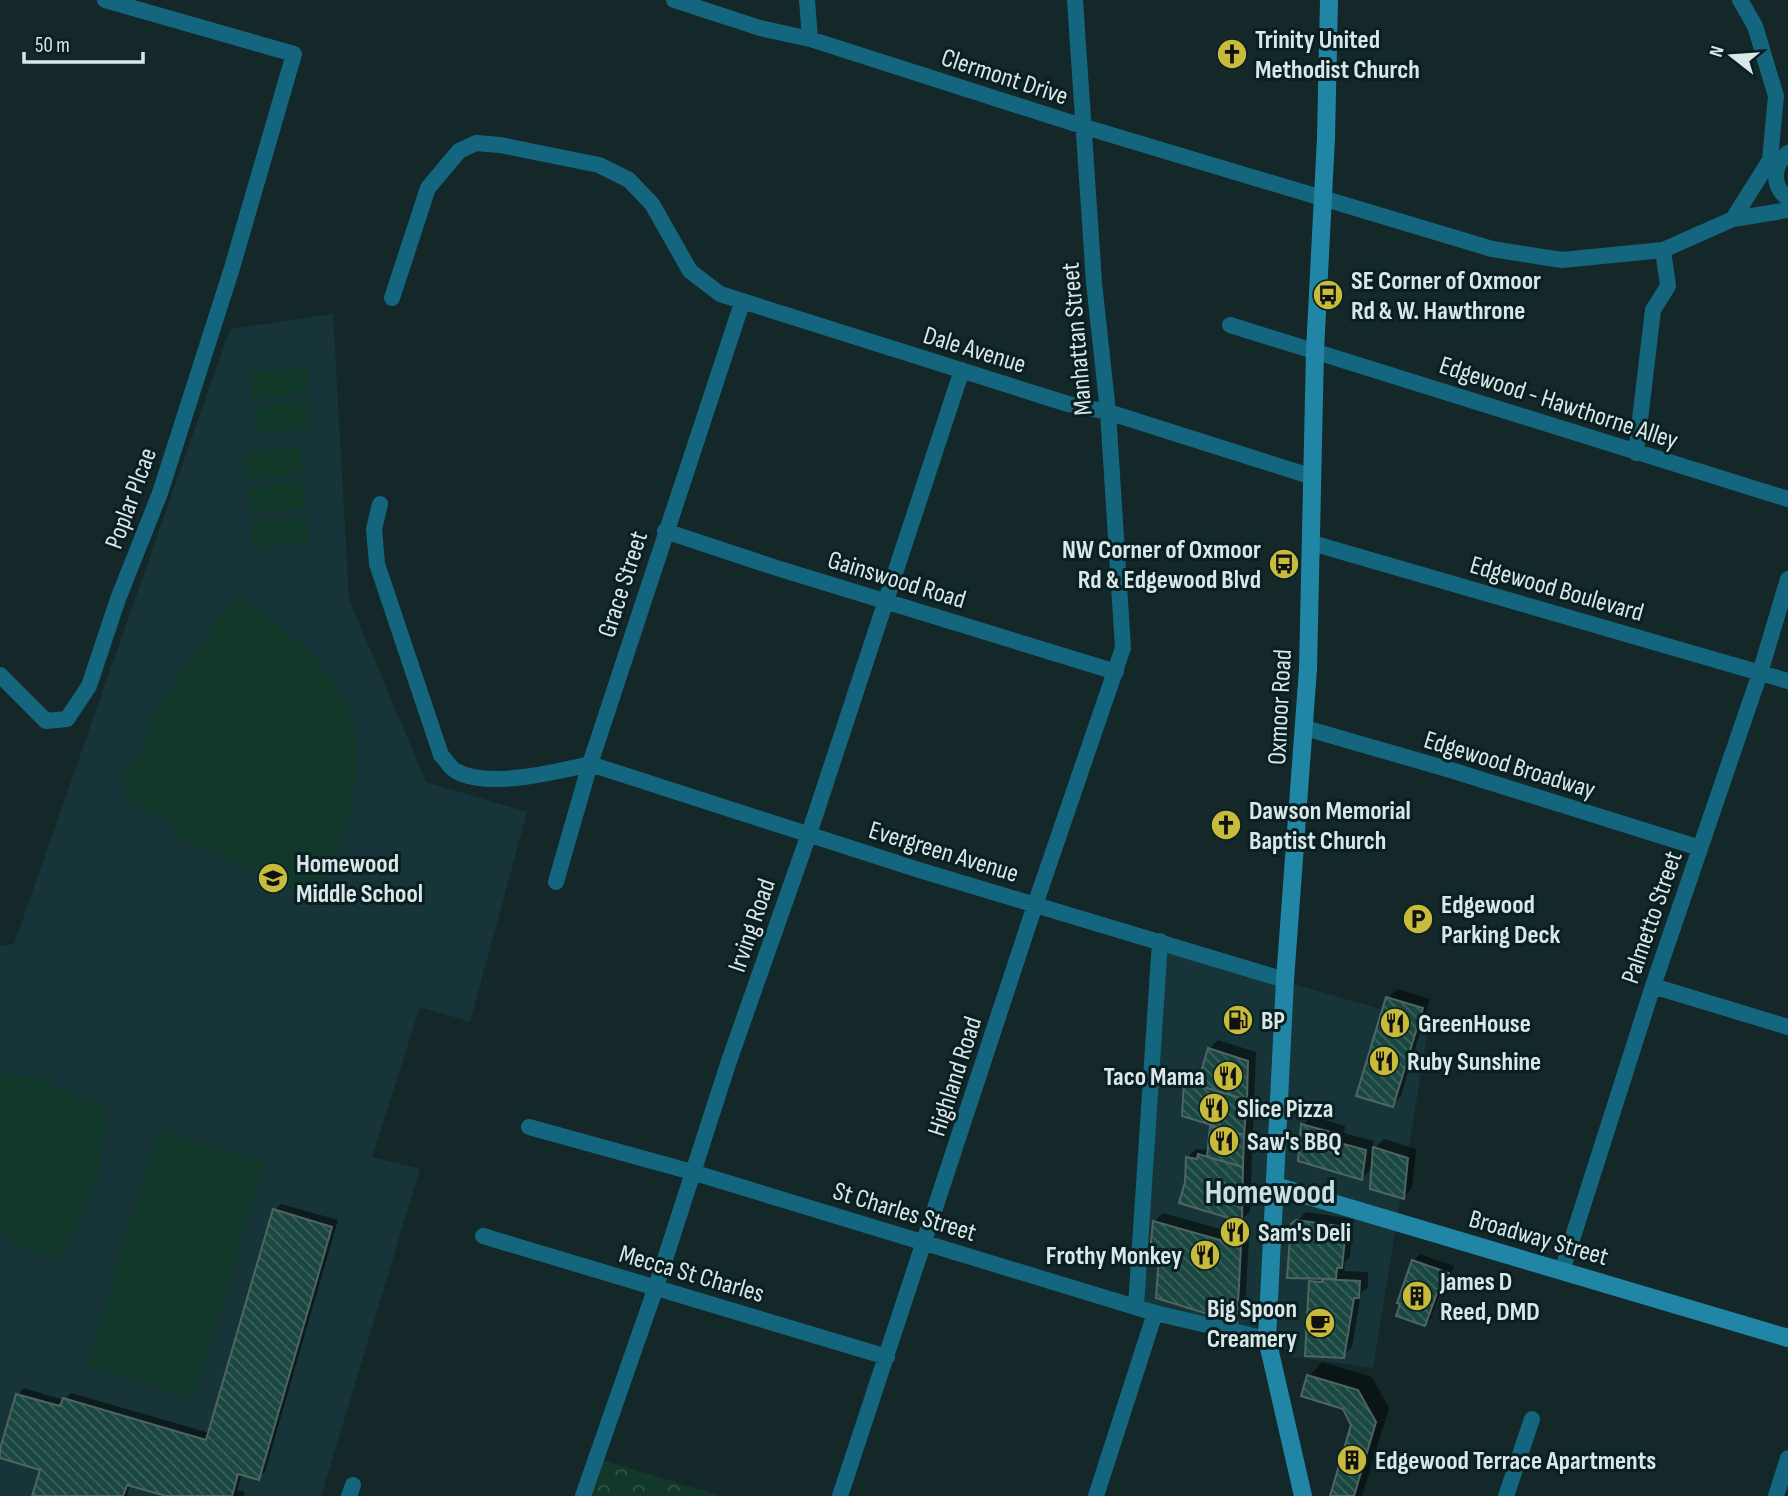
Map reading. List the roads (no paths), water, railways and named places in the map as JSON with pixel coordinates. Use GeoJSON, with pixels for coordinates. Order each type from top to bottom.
{"type":"FeatureCollection","features":[{"type":"Feature","properties":{"kind":"main road","name":"Oxmoor Road"},"geometry":{"type":"LineString","coordinates":[[1303,1496],[1267,1339],[1285,980],[1305,728],[1315,351],[1329,0]]}},
{"type":"Feature","properties":{"kind":"main road","name":"Broadway Street"},"geometry":{"type":"LineString","coordinates":[[1275,1186],[1788,1338]]}},
{"type":"Feature","properties":{"kind":"street","name":"Poplar Plcae"},"geometry":{"type":"LineString","coordinates":[[0,675],[46,721],[67,719],[89,686],[118,599],[160,493],[232,268],[294,54],[105,0]]}},
{"type":"Feature","properties":{"kind":"street","name":"Clermont Drive"},"geometry":{"type":"LineString","coordinates":[[674,0],[760,28],[810,39],[1085,127],[1492,249],[1562,260],[1663,250],[1733,219],[1788,210]]}},
{"type":"Feature","properties":{"kind":"street"},"geometry":{"type":"LineString","coordinates":[[807,0],[810,39]]}},
{"type":"Feature","properties":{"kind":"street","name":"Manhattan Street"},"geometry":{"type":"LineString","coordinates":[[1075,0],[1094,282],[1108,412],[1124,648],[1116,672]]}},
{"type":"Feature","properties":{"kind":"street"},"geometry":{"type":"LineString","coordinates":[[1740,0],[1755,26],[1776,96],[1779,159],[1776,181],[1779,190],[1788,199]]}},
{"type":"Feature","properties":{"kind":"street"},"geometry":{"type":"LineString","coordinates":[[1776,96],[1788,110]]}},
{"type":"Feature","properties":{"kind":"street","name":"Dale Avenue"},"geometry":{"type":"LineString","coordinates":[[392,298],[428,188],[459,151],[476,143],[500,145],[599,164],[629,180],[652,204],[690,271],[720,294],[1068,404],[1108,412],[1313,477]]}},
{"type":"Feature","properties":{"kind":"street"},"geometry":{"type":"LineString","coordinates":[[1733,219],[1779,159]]}},
{"type":"Feature","properties":{"kind":"street"},"geometry":{"type":"LineString","coordinates":[[1636,453],[1653,310],[1668,286],[1663,250]]}},
{"type":"Feature","properties":{"kind":"street","name":"Grace Street"},"geometry":{"type":"LineString","coordinates":[[556,882],[590,764],[742,303]]}},
{"type":"Feature","properties":{"kind":"street","name":"Edgewood - Hawthorne Alley"},"geometry":{"type":"LineString","coordinates":[[1230,325],[1788,499]]}},
{"type":"Feature","properties":{"kind":"street","name":"Irving Road"},"geometry":{"type":"LineString","coordinates":[[583,1496],[809,834],[961,370]]}},
{"type":"Feature","properties":{"kind":"street"},"geometry":{"type":"LineString","coordinates":[[380,505],[374,529],[377,564],[441,755],[454,770],[473,777],[542,775],[590,764]]}},
{"type":"Feature","properties":{"kind":"street","name":"Gainswood Road"},"geometry":{"type":"LineString","coordinates":[[665,531],[1116,672]]}},
{"type":"Feature","properties":{"kind":"street","name":"Edgewood Boulevard"},"geometry":{"type":"LineString","coordinates":[[1312,543],[1788,681]]}},
{"type":"Feature","properties":{"kind":"street","name":"Palmetto Street"},"geometry":{"type":"LineString","coordinates":[[1562,1271],[1653,986],[1760,673],[1788,579]]}},
{"type":"Feature","properties":{"kind":"street","name":"Highland Road"},"geometry":{"type":"LineString","coordinates":[[840,1496],[1035,905],[1116,672]]}},
{"type":"Feature","properties":{"kind":"street","name":"Edgewood Broadway"},"geometry":{"type":"LineString","coordinates":[[1305,728],[1454,771],[1700,848]]}},
{"type":"Feature","properties":{"kind":"street","name":"Evergreen Avenue"},"geometry":{"type":"LineString","coordinates":[[590,764],[1035,905],[1285,980]]}},
{"type":"Feature","properties":{"kind":"street"},"geometry":{"type":"LineString","coordinates":[[1136,1306],[1160,941]]}},
{"type":"Feature","properties":{"kind":"street"},"geometry":{"type":"LineString","coordinates":[[1653,986],[1788,1027]]}},
{"type":"Feature","properties":{"kind":"street","name":"St Charles Street"},"geometry":{"type":"LineString","coordinates":[[529,1127],[692,1172],[1156,1313],[1267,1339]]}},
{"type":"Feature","properties":{"kind":"street","name":"Mecca St Charles"},"geometry":{"type":"LineString","coordinates":[[483,1236],[887,1357]]}},
{"type":"Feature","properties":{"kind":"street"},"geometry":{"type":"LineString","coordinates":[[1096,1496],[1156,1313]]}},
{"type":"Feature","properties":{"kind":"street"},"geometry":{"type":"LineString","coordinates":[[1506,1496],[1532,1419]]}},
{"type":"Feature","properties":{"kind":"street"},"geometry":{"type":"LineString","coordinates":[[1776,1496],[1788,1458]]}},
{"type":"Feature","properties":{"kind":"place","name":"Trinity United Methodist Church"},"geometry":{"type":"Point","coordinates":[1232,54]}},
{"type":"Feature","properties":{"kind":"place","name":"SE Corner of Oxmoor Rd & W. Hawthrone"},"geometry":{"type":"Point","coordinates":[1328,295]}},
{"type":"Feature","properties":{"kind":"place","name":"NW Corner of Oxmoor Rd & Edgewood Blvd"},"geometry":{"type":"Point","coordinates":[1284,564]}},
{"type":"Feature","properties":{"kind":"place","name":"Dawson Memorial Baptist Church"},"geometry":{"type":"Point","coordinates":[1226,825]}},
{"type":"Feature","properties":{"kind":"place","name":"Homewood Middle School"},"geometry":{"type":"Point","coordinates":[273,878]}},
{"type":"Feature","properties":{"kind":"place","name":"Edgewood Parking Deck"},"geometry":{"type":"Point","coordinates":[1418,919]}},
{"type":"Feature","properties":{"kind":"place","name":"BP"},"geometry":{"type":"Point","coordinates":[1238,1020]}},
{"type":"Feature","properties":{"kind":"place","name":"GreenHouse"},"geometry":{"type":"Point","coordinates":[1395,1023]}},
{"type":"Feature","properties":{"kind":"place","name":"Ruby Sunshine"},"geometry":{"type":"Point","coordinates":[1384,1061]}},
{"type":"Feature","properties":{"kind":"place","name":"Taco Mama"},"geometry":{"type":"Point","coordinates":[1228,1076]}},
{"type":"Feature","properties":{"kind":"place","name":"Slice Pizza"},"geometry":{"type":"Point","coordinates":[1214,1108]}},
{"type":"Feature","properties":{"kind":"place","name":"Saw's BBQ"},"geometry":{"type":"Point","coordinates":[1224,1141]}},
{"type":"Feature","properties":{"kind":"place","name":"Sam's Deli"},"geometry":{"type":"Point","coordinates":[1235,1232]}},
{"type":"Feature","properties":{"kind":"place","name":"Frothy Monkey"},"geometry":{"type":"Point","coordinates":[1205,1255]}},
{"type":"Feature","properties":{"kind":"place","name":"James D Reed, DMD"},"geometry":{"type":"Point","coordinates":[1417,1296]}},
{"type":"Feature","properties":{"kind":"place","name":"Big Spoon Creamery"},"geometry":{"type":"Point","coordinates":[1320,1323]}},
{"type":"Feature","properties":{"kind":"place","name":"Edgewood Terrace Apartments"},"geometry":{"type":"Point","coordinates":[1352,1460]}},
{"type":"Feature","properties":{"kind":"district","name":"Homewood"},"geometry":{"type":"Point","coordinates":[1270,1191]}}]}
